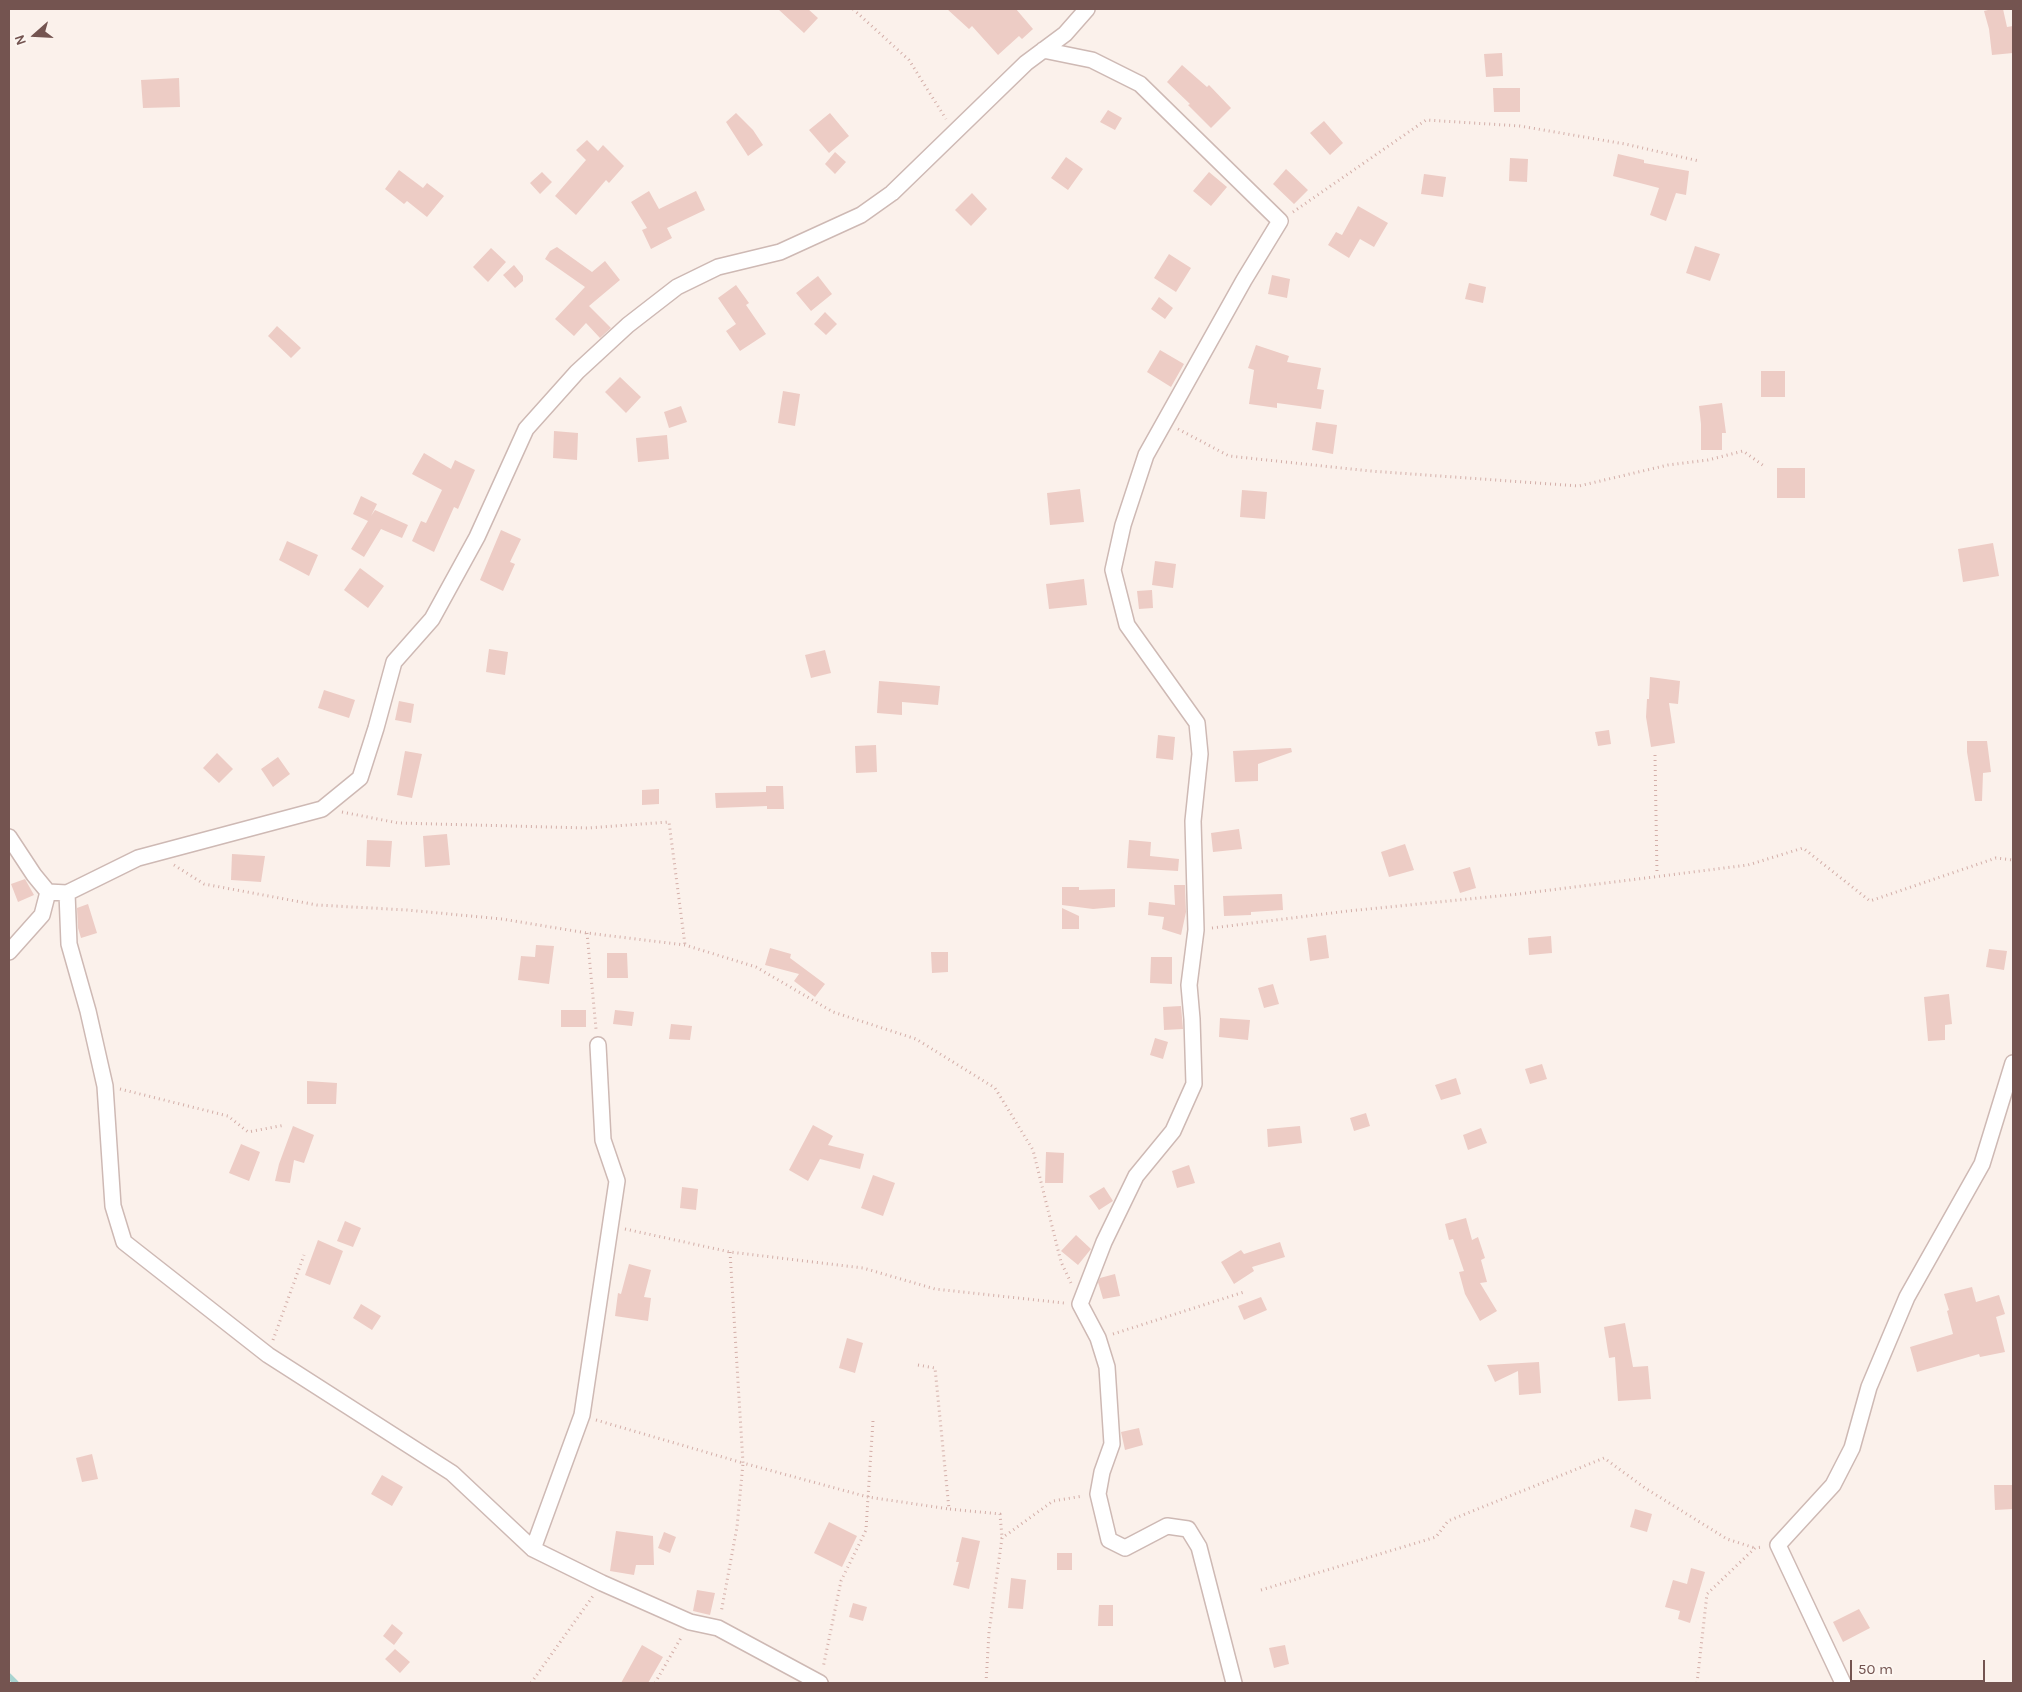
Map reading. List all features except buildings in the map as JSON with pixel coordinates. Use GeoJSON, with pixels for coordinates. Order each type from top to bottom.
{"type":"FeatureCollection","features":[{"type":"Feature","properties":{"kind":"street"},"geometry":{"type":"LineString","coordinates":[[9,837],[34,875],[48,892],[67,893],[138,858],[322,808],[360,778],[394,662],[432,619],[477,537],[526,429],[577,372],[628,325],[678,288],[718,267],[780,252],[861,215],[892,193],[1026,63],[1065,34],[1087,9]]}},
{"type":"Feature","properties":{"kind":"street"},"geometry":{"type":"LineString","coordinates":[[1043,50],[1092,60],[1140,84],[1280,220],[1244,280],[1146,455],[1123,525],[1113,570],[1127,625],[1197,723],[1200,754],[1193,820],[1196,930],[1189,985],[1194,1084],[1173,1131],[1136,1176],[1104,1242],[1080,1304],[1098,1338],[1107,1367],[1112,1444],[1102,1472],[1098,1494],[1109,1540],[1125,1548],[1167,1526],[1188,1529],[1199,1547],[1234,1683]]}},
{"type":"Feature","properties":{"kind":"street"},"geometry":{"type":"LineString","coordinates":[[9,952],[42,915],[48,892]]}},
{"type":"Feature","properties":{"kind":"street"},"geometry":{"type":"LineString","coordinates":[[67,893],[68,944],[88,1011],[105,1086],[114,1206],[124,1242],[268,1355],[452,1474],[533,1549],[602,1583],[690,1622],[718,1628],[820,1683]]}},
{"type":"Feature","properties":{"kind":"street"},"geometry":{"type":"LineString","coordinates":[[533,1549],[582,1415],[618,1181],[603,1140],[598,1045]]}},
{"type":"Feature","properties":{"kind":"street"},"geometry":{"type":"LineString","coordinates":[[1843,1683],[1778,1544],[1833,1485],[1852,1448],[1869,1387],[1907,1297],[1982,1164],[2013,1063]]}},
{"type":"Feature","properties":{"kind":"path"},"geometry":{"type":"LineString","coordinates":[[853,9],[909,60],[954,132]]}},
{"type":"Feature","properties":{"kind":"path"},"geometry":{"type":"LineString","coordinates":[[1280,220],[1426,120],[1520,126],[1625,144],[1699,161]]}},
{"type":"Feature","properties":{"kind":"path"},"geometry":{"type":"LineString","coordinates":[[1165,422],[1229,456],[1434,476],[1579,486],[1668,465],[1708,460],[1743,451],[1764,466]]}},
{"type":"Feature","properties":{"kind":"path"},"geometry":{"type":"LineString","coordinates":[[1656,755],[1657,875]]}},
{"type":"Feature","properties":{"kind":"path"},"geometry":{"type":"LineString","coordinates":[[322,808],[398,823],[588,828],[670,822],[685,945]]}},
{"type":"Feature","properties":{"kind":"path"},"geometry":{"type":"LineString","coordinates":[[1196,930],[1348,911],[1519,894],[1657,875],[1748,865],[1803,848],[1870,901],[1996,858],[2013,860]]}},
{"type":"Feature","properties":{"kind":"path"},"geometry":{"type":"LineString","coordinates":[[162,852],[175,866],[204,884],[317,905],[407,910],[493,918],[587,933],[685,945],[756,967],[833,1012],[916,1039],[995,1088],[1033,1150],[1061,1262],[1080,1304]]}},
{"type":"Feature","properties":{"kind":"path"},"geometry":{"type":"LineString","coordinates":[[587,933],[598,1045]]}},
{"type":"Feature","properties":{"kind":"path"},"geometry":{"type":"LineString","coordinates":[[105,1086],[228,1116],[248,1132],[285,1125]]}},
{"type":"Feature","properties":{"kind":"path"},"geometry":{"type":"LineString","coordinates":[[611,1226],[730,1252],[863,1268],[935,1289],[1080,1304]]}},
{"type":"Feature","properties":{"kind":"path"},"geometry":{"type":"LineString","coordinates":[[718,1628],[737,1527],[743,1463],[730,1252]]}},
{"type":"Feature","properties":{"kind":"path"},"geometry":{"type":"LineString","coordinates":[[268,1355],[304,1255]]}},
{"type":"Feature","properties":{"kind":"path"},"geometry":{"type":"LineString","coordinates":[[1098,1338],[1244,1292]]}},
{"type":"Feature","properties":{"kind":"path"},"geometry":{"type":"LineString","coordinates":[[918,1365],[935,1368],[949,1508]]}},
{"type":"Feature","properties":{"kind":"path"},"geometry":{"type":"LineString","coordinates":[[582,1415],[743,1463],[868,1497],[1000,1514],[1002,1538],[989,1632],[986,1683]]}},
{"type":"Feature","properties":{"kind":"path"},"geometry":{"type":"LineString","coordinates":[[820,1683],[841,1581],[866,1530],[873,1421]]}},
{"type":"Feature","properties":{"kind":"path"},"geometry":{"type":"LineString","coordinates":[[1261,1590],[1436,1537],[1448,1521],[1604,1458],[1645,1488],[1727,1538],[1755,1548],[1778,1544]]}},
{"type":"Feature","properties":{"kind":"path"},"geometry":{"type":"LineString","coordinates":[[1002,1538],[1053,1501],[1098,1494]]}},
{"type":"Feature","properties":{"kind":"path"},"geometry":{"type":"LineString","coordinates":[[1697,1683],[1707,1594],[1755,1548]]}},
{"type":"Feature","properties":{"kind":"path"},"geometry":{"type":"LineString","coordinates":[[531,1683],[602,1583]]}},
{"type":"Feature","properties":{"kind":"path"},"geometry":{"type":"LineString","coordinates":[[655,1683],[690,1622]]}},
{"type":"Feature","properties":{"kind":"waterway"},"geometry":{"type":"LineString","coordinates":[[9,1676],[16,1683]]}}]}
